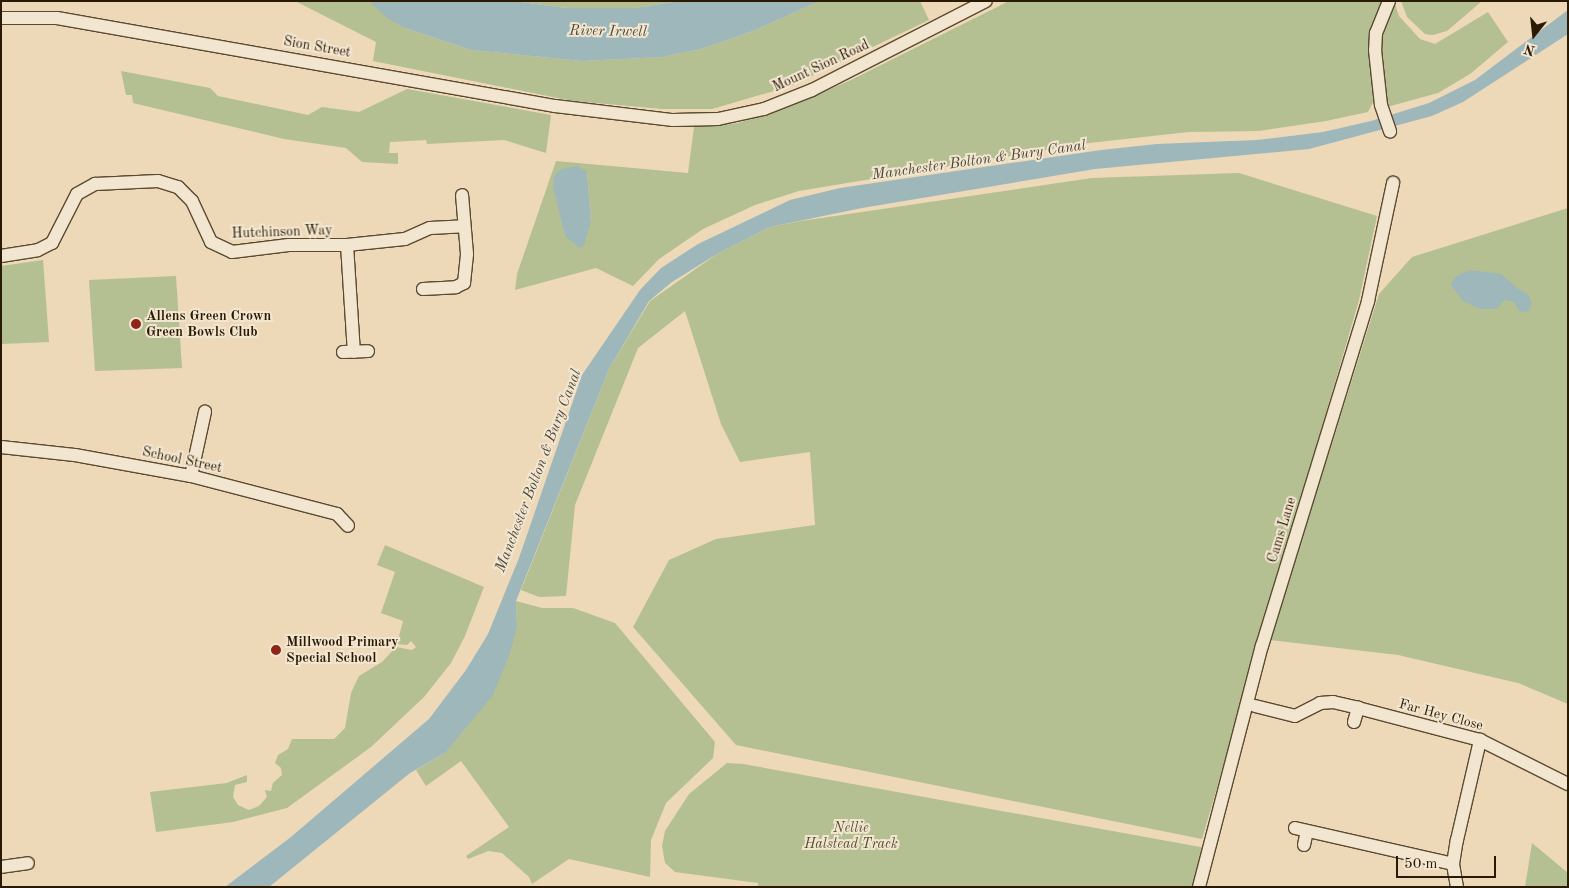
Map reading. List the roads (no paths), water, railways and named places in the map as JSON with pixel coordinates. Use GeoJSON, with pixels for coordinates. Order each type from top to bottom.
{"type":"FeatureCollection","features":[{"type":"Feature","properties":{"kind":"street","name":"Mount Sion Road"},"geometry":{"type":"LineString","coordinates":[[627,116],[673,120],[718,119],[764,109],[812,90],[986,1]]}},
{"type":"Feature","properties":{"kind":"street"},"geometry":{"type":"LineString","coordinates":[[1389,1],[1380,18],[1376,42],[1382,110],[1390,131]]}},
{"type":"Feature","properties":{"kind":"street","name":"Sion Street"},"geometry":{"type":"LineString","coordinates":[[1,18],[75,21],[555,106],[627,116]]}},
{"type":"Feature","properties":{"kind":"street","name":"Hutchinson Way"},"geometry":{"type":"LineString","coordinates":[[1,256],[38,250],[52,242],[77,194],[89,188],[149,181],[178,187],[192,201],[211,242],[232,252],[289,245],[346,245],[348,352],[368,351]]}},
{"type":"Feature","properties":{"kind":"street","name":"Cams Lane"},"geometry":{"type":"LineString","coordinates":[[1199,887],[1262,646],[1368,301],[1393,183]]}},
{"type":"Feature","properties":{"kind":"street"},"geometry":{"type":"LineString","coordinates":[[423,289],[456,287],[464,283],[467,254],[462,195]]}},
{"type":"Feature","properties":{"kind":"street"},"geometry":{"type":"LineString","coordinates":[[346,245],[405,239],[430,228],[464,226]]}},
{"type":"Feature","properties":{"kind":"street"},"geometry":{"type":"LineString","coordinates":[[192,476],[206,412]]}},
{"type":"Feature","properties":{"kind":"street","name":"School Street"},"geometry":{"type":"LineString","coordinates":[[1,447],[75,455],[192,476],[337,514],[348,526]]}},
{"type":"Feature","properties":{"kind":"street","name":"Far Hey Close"},"geometry":{"type":"LineString","coordinates":[[1256,706],[1295,716],[1320,702],[1333,702],[1358,708],[1480,740],[1568,784]]}},
{"type":"Feature","properties":{"kind":"street"},"geometry":{"type":"LineString","coordinates":[[1354,722],[1358,708]]}},
{"type":"Feature","properties":{"kind":"street"},"geometry":{"type":"LineString","coordinates":[[1457,887],[1453,864],[1480,740]]}},
{"type":"Feature","properties":{"kind":"street"},"geometry":{"type":"LineString","coordinates":[[1304,845],[1301,829],[1453,864]]}},
{"type":"Feature","properties":{"kind":"street"},"geometry":{"type":"LineString","coordinates":[[1,866],[28,863]]}},
{"type":"Feature","properties":{"kind":"water","name":"River Irwell"},"geometry":{"type":"Polygon","coordinates":[[[369,1],[513,1],[567,8],[635,8],[680,1],[820,1],[753,31],[701,49],[662,57],[582,61],[471,50],[405,28],[387,18],[369,1]]]}},
{"type":"Feature","properties":{"kind":"water"},"geometry":{"type":"Polygon","coordinates":[[[1568,10],[1568,34],[1463,102],[1432,116],[1309,149],[1095,169],[862,208],[770,227],[717,254],[672,282],[649,301],[609,369],[516,601],[517,626],[510,653],[493,695],[445,753],[410,773],[269,887],[225,887],[291,837],[429,719],[466,670],[488,634],[519,558],[582,375],[640,290],[661,268],[698,244],[790,200],[840,188],[1101,150],[1157,144],[1257,140],[1323,132],[1371,121],[1429,103],[1475,80],[1568,10]]]}},
{"type":"Feature","properties":{"kind":"water"},"geometry":{"type":"Polygon","coordinates":[[[577,166],[587,172],[591,221],[584,245],[580,248],[565,236],[553,187],[555,174],[562,169],[577,166]]]}},
{"type":"Feature","properties":{"kind":"water"},"geometry":{"type":"Polygon","coordinates":[[[1470,270],[1501,274],[1518,289],[1527,293],[1532,303],[1529,311],[1520,312],[1514,302],[1504,300],[1498,308],[1490,309],[1480,309],[1463,301],[1451,285],[1455,277],[1470,270]]]}},
{"type":"Feature","properties":{"kind":"place","name":"Allens Green Crown Green Bowls Club"},"geometry":{"type":"Point","coordinates":[136,324]}},
{"type":"Feature","properties":{"kind":"place","name":"Millwood Primary Special School"},"geometry":{"type":"Point","coordinates":[276,650]}},
{"type":"Feature","properties":{"kind":"water label","name":"Manchester Bolton & Bury Canal"},"geometry":{"type":"Point","coordinates":[979,161]}},
{"type":"Feature","properties":{"kind":"water label","name":"Manchester Bolton & Bury Canal"},"geometry":{"type":"Point","coordinates":[539,471]}},
{"type":"Feature","properties":{"kind":"park label","name":"Nellie Halstead Track"},"geometry":{"type":"Point","coordinates":[851,836]}}]}
